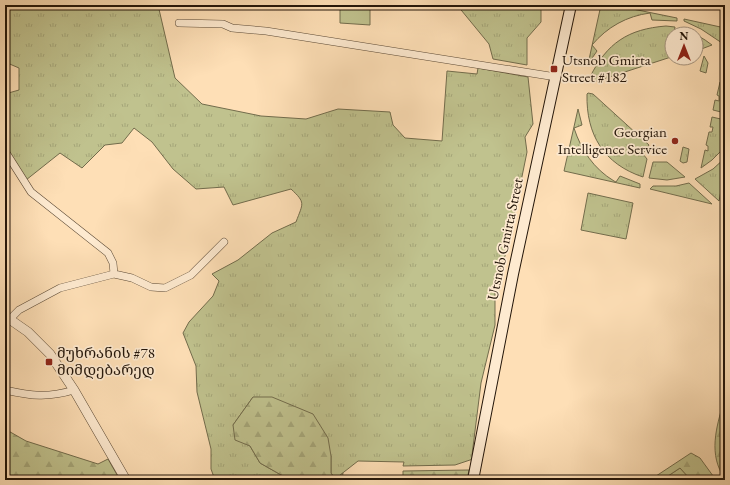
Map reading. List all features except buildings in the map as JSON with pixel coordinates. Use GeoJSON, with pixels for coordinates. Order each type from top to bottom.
{"type":"FeatureCollection","features":[{"type":"Feature","properties":{"kind":"main road","name":"Utsnob Gmirta Street"},"geometry":{"type":"LineString","coordinates":[[473,480],[512,274],[571,5]]}},
{"type":"Feature","properties":{"kind":"street"},"geometry":{"type":"LineString","coordinates":[[179,23],[223,24],[232,28],[266,31],[556,77]]}},
{"type":"Feature","properties":{"kind":"street"},"geometry":{"type":"LineString","coordinates":[[5,151],[31,192],[108,253],[113,263],[114,274]]}},
{"type":"Feature","properties":{"kind":"street"},"geometry":{"type":"LineString","coordinates":[[126,480],[74,390],[50,354],[28,332],[7,317],[60,288],[114,274],[132,278],[151,287],[165,288],[191,276],[224,242]]}},
{"type":"Feature","properties":{"kind":"street"},"geometry":{"type":"LineString","coordinates":[[5,390],[32,396],[61,394],[74,390]]}},
{"type":"Feature","properties":{"kind":"green space"},"geometry":{"type":"Polygon","coordinates":[[[5,5],[158,5],[175,78],[202,104],[261,116],[306,119],[338,109],[390,112],[393,125],[405,138],[442,141],[447,71],[477,74],[478,68],[528,77],[533,124],[525,137],[527,152],[507,250],[495,285],[495,325],[481,383],[472,455],[473,459],[455,465],[403,466],[404,462],[358,461],[335,479],[331,473],[331,456],[253,397],[233,425],[250,446],[260,463],[290,480],[215,480],[211,469],[211,449],[197,392],[196,366],[183,333],[189,322],[213,296],[219,281],[212,274],[238,260],[272,233],[296,222],[302,204],[301,201],[291,189],[233,205],[224,187],[196,189],[173,169],[152,142],[134,128],[122,143],[105,145],[82,168],[60,153],[26,180],[5,149],[5,94],[19,90],[19,68],[5,62],[5,5]]]}},
{"type":"Feature","properties":{"kind":"green space"},"geometry":{"type":"Polygon","coordinates":[[[340,5],[370,5],[370,25],[340,23],[340,5]]]}},
{"type":"Feature","properties":{"kind":"green space"},"geometry":{"type":"Polygon","coordinates":[[[457,5],[541,5],[541,22],[527,38],[527,65],[493,59],[489,44],[457,5]]]}},
{"type":"Feature","properties":{"kind":"green space"},"geometry":{"type":"Polygon","coordinates":[[[601,5],[613,5],[677,18],[677,21],[652,20],[650,13],[642,14],[618,23],[604,33],[592,45],[601,5]]]}},
{"type":"Feature","properties":{"kind":"green space"},"geometry":{"type":"Polygon","coordinates":[[[684,19],[725,28],[725,42],[722,43],[704,31],[704,26],[695,26],[684,21],[684,19]]]}},
{"type":"Feature","properties":{"kind":"green space"},"geometry":{"type":"Polygon","coordinates":[[[664,26],[664,59],[597,81],[590,77],[604,55],[620,40],[640,30],[664,26]]]}},
{"type":"Feature","properties":{"kind":"green space"},"geometry":{"type":"Polygon","coordinates":[[[704,39],[705,40],[712,45],[704,48],[704,39]]]}},
{"type":"Feature","properties":{"kind":"green space"},"geometry":{"type":"Polygon","coordinates":[[[592,45],[597,51],[588,64],[592,45]]]}},
{"type":"Feature","properties":{"kind":"green space"},"geometry":{"type":"Polygon","coordinates":[[[704,56],[708,63],[706,73],[700,71],[701,66],[704,66],[704,56]]]}},
{"type":"Feature","properties":{"kind":"green space"},"geometry":{"type":"Polygon","coordinates":[[[725,59],[725,113],[713,110],[715,100],[719,101],[719,96],[717,95],[720,82],[723,82],[724,78],[721,77],[725,59]]]}},
{"type":"Feature","properties":{"kind":"green space"},"geometry":{"type":"Polygon","coordinates":[[[588,93],[593,94],[649,145],[643,154],[647,159],[643,177],[618,164],[608,156],[600,146],[594,135],[590,122],[588,93]]]}},
{"type":"Feature","properties":{"kind":"green space"},"geometry":{"type":"Polygon","coordinates":[[[578,109],[582,125],[574,128],[580,144],[594,165],[616,182],[620,176],[640,184],[640,188],[564,171],[578,109]]]}},
{"type":"Feature","properties":{"kind":"green space"},"geometry":{"type":"Polygon","coordinates":[[[712,117],[725,120],[725,147],[712,160],[701,168],[705,150],[708,151],[708,146],[706,145],[709,132],[712,132],[713,127],[710,127],[712,117]]]}},
{"type":"Feature","properties":{"kind":"green space"},"geometry":{"type":"Polygon","coordinates":[[[683,147],[689,149],[687,162],[683,163],[680,161],[683,147]]]}},
{"type":"Feature","properties":{"kind":"green space"},"geometry":{"type":"Polygon","coordinates":[[[725,158],[725,170],[719,201],[695,179],[713,169],[725,158]]]}},
{"type":"Feature","properties":{"kind":"green space"},"geometry":{"type":"Polygon","coordinates":[[[653,162],[667,162],[685,177],[667,180],[649,178],[653,162]]]}},
{"type":"Feature","properties":{"kind":"green space"},"geometry":{"type":"Polygon","coordinates":[[[689,183],[712,204],[650,189],[653,186],[676,186],[689,183]]]}},
{"type":"Feature","properties":{"kind":"green space"},"geometry":{"type":"Polygon","coordinates":[[[588,193],[633,203],[626,239],[581,230],[588,193]]]}},
{"type":"Feature","properties":{"kind":"green space"},"geometry":{"type":"Polygon","coordinates":[[[253,397],[272,397],[313,414],[328,438],[331,456],[331,473],[335,479],[343,473],[342,480],[290,480],[260,463],[250,446],[235,440],[233,425],[253,397]]]}},
{"type":"Feature","properties":{"kind":"green space"},"geometry":{"type":"Polygon","coordinates":[[[725,397],[725,472],[722,474],[718,465],[715,446],[717,426],[725,397]]]}},
{"type":"Feature","properties":{"kind":"green space"},"geometry":{"type":"Polygon","coordinates":[[[5,429],[26,441],[98,464],[108,459],[120,480],[5,480],[5,429]]]}},
{"type":"Feature","properties":{"kind":"green space"},"geometry":{"type":"Polygon","coordinates":[[[691,453],[700,458],[716,480],[691,480],[680,468],[662,480],[650,480],[691,453]]]}},
{"type":"Feature","properties":{"kind":"green space"},"geometry":{"type":"Polygon","coordinates":[[[680,468],[691,480],[662,480],[680,468]]]}},
{"type":"Feature","properties":{"kind":"green space"},"geometry":{"type":"Polygon","coordinates":[[[469,470],[467,480],[403,480],[403,471],[469,470]]]}},
{"type":"Feature","properties":{"kind":"place","name":"Utsnob Gmirta Street #182"},"geometry":{"type":"Point","coordinates":[554,69]}},
{"type":"Feature","properties":{"kind":"place","name":"Georgian Intelligence Service"},"geometry":{"type":"Point","coordinates":[675,141]}},
{"type":"Feature","properties":{"kind":"place","name":"მუხრანის #78 მიმდებარედ"},"geometry":{"type":"Point","coordinates":[49,362]}}]}
